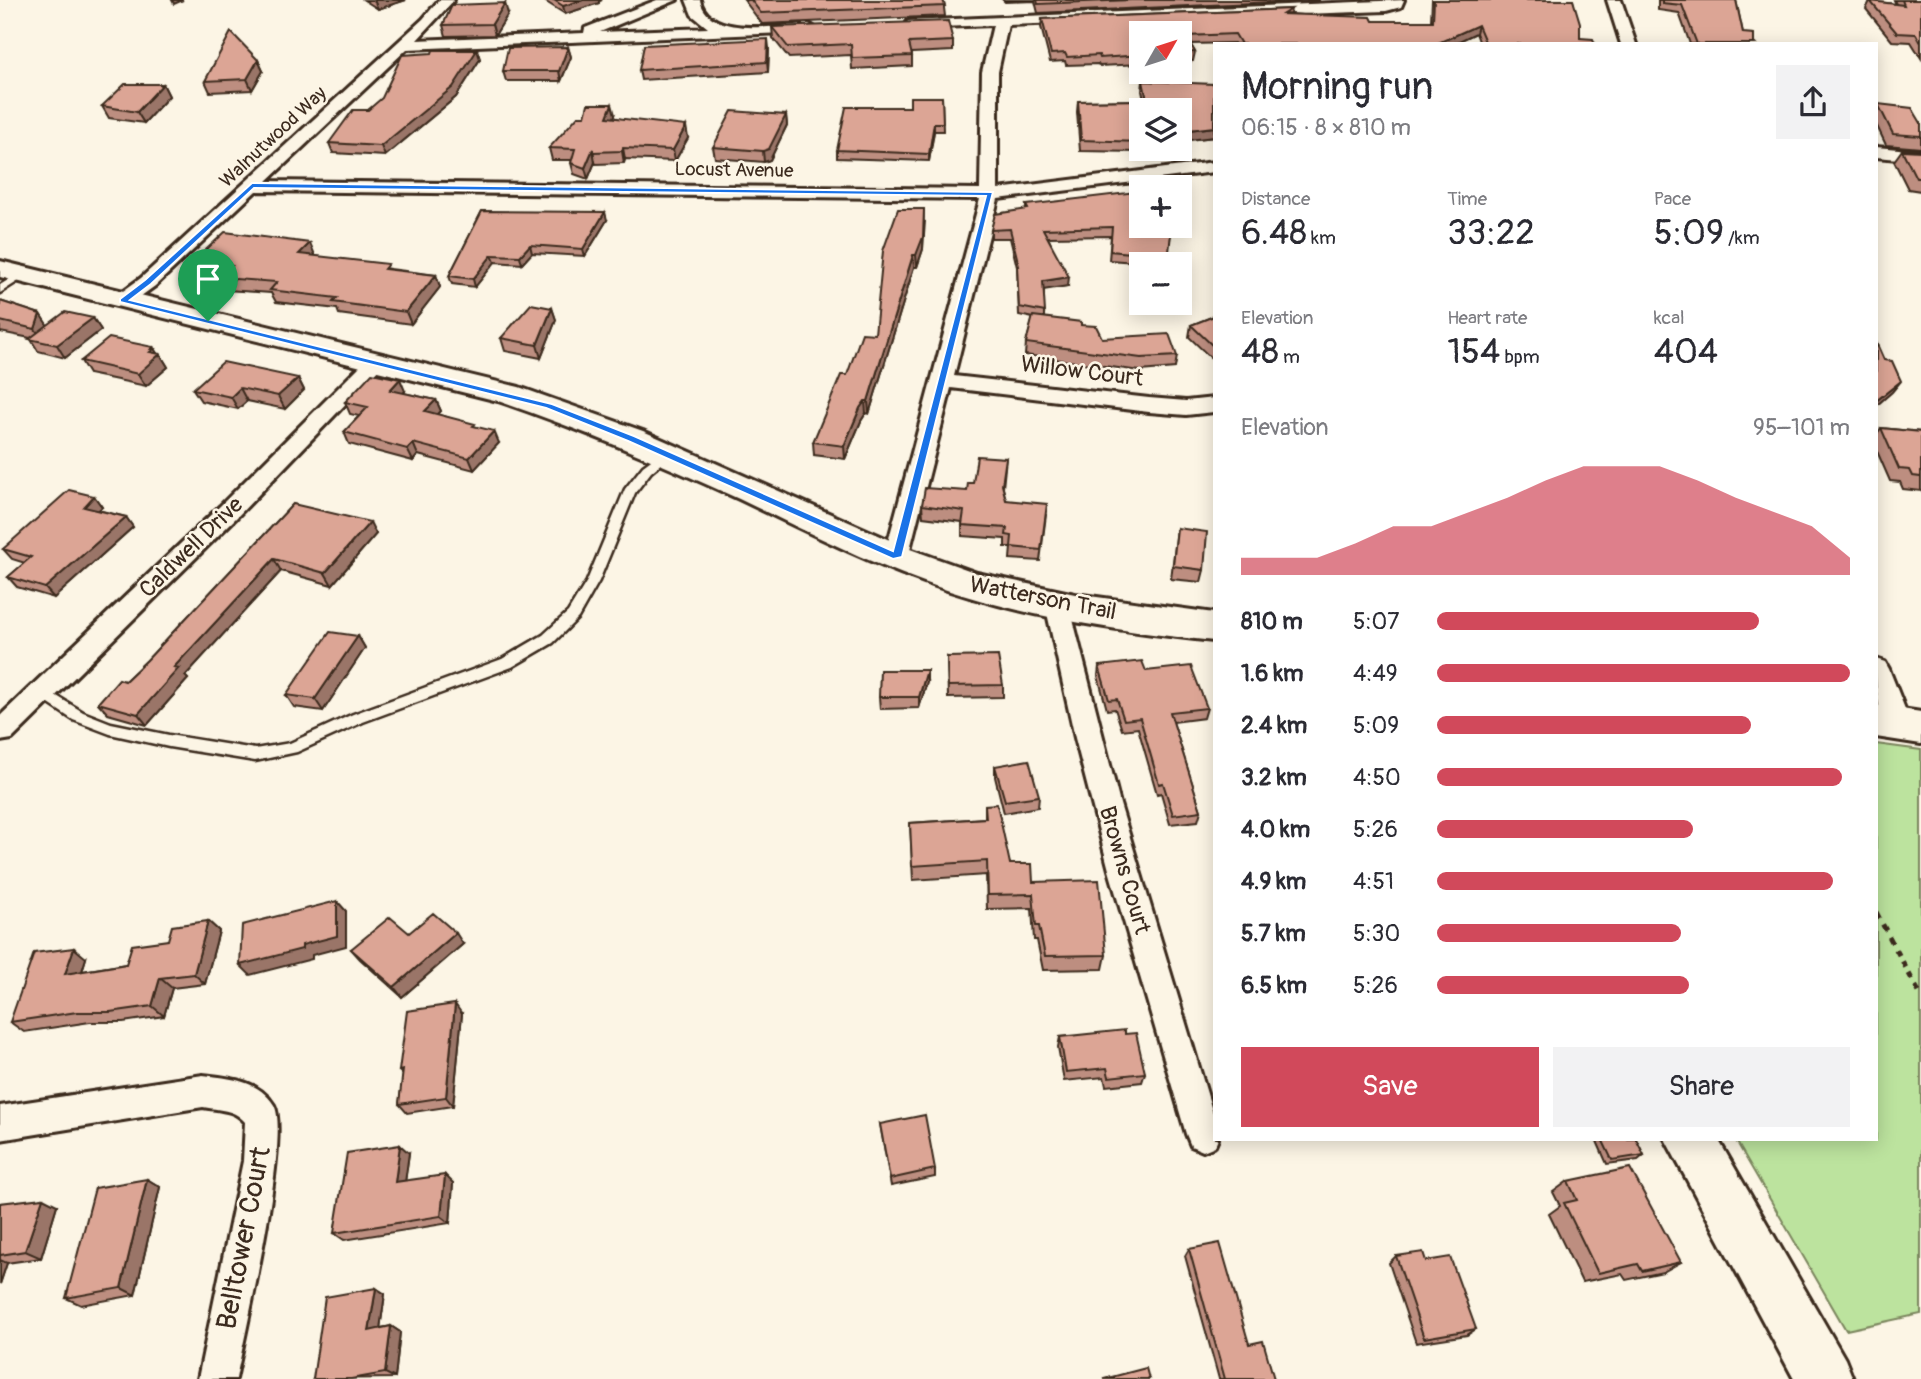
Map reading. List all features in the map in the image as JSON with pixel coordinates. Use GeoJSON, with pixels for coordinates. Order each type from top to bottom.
{"type":"FeatureCollection","features":[{"type":"Feature","properties":{"kind":"main road","name":"Watterson Trail"},"geometry":{"type":"LineString","coordinates":[[7,278],[123,300],[549,406],[665,454],[896,557],[978,587],[1057,604],[1213,627]]}},
{"type":"Feature","properties":{"kind":"main road"},"geometry":{"type":"LineString","coordinates":[[1691,1141],[1825,1379]]}},
{"type":"Feature","properties":{"kind":"street","name":"Walnutwood Way"},"geometry":{"type":"LineString","coordinates":[[123,300],[148,282],[252,186],[404,45],[447,0]]}},
{"type":"Feature","properties":{"kind":"street"},"geometry":{"type":"LineString","coordinates":[[576,37],[607,22],[670,0]]}},
{"type":"Feature","properties":{"kind":"street"},"geometry":{"type":"LineString","coordinates":[[693,0],[700,17],[728,31]]}},
{"type":"Feature","properties":{"kind":"street"},"geometry":{"type":"LineString","coordinates":[[892,25],[1386,7],[1396,4],[1397,0]]}},
{"type":"Feature","properties":{"kind":"street"},"geometry":{"type":"LineString","coordinates":[[1614,0],[1628,42]]}},
{"type":"Feature","properties":{"kind":"street"},"geometry":{"type":"LineString","coordinates":[[896,557],[990,194],[990,72],[1002,20]]}},
{"type":"Feature","properties":{"kind":"street"},"geometry":{"type":"LineString","coordinates":[[404,45],[824,27]]}},
{"type":"Feature","properties":{"kind":"street"},"geometry":{"type":"LineString","coordinates":[[1878,152],[1921,156]]}},
{"type":"Feature","properties":{"kind":"street","name":"Locust Avenue"},"geometry":{"type":"LineString","coordinates":[[252,186],[990,194],[1213,167]]}},
{"type":"Feature","properties":{"kind":"street","name":"Caldwell Drive"},"geometry":{"type":"LineString","coordinates":[[2,731],[228,512],[376,361]]}},
{"type":"Feature","properties":{"kind":"street","name":"Willow Court"},"geometry":{"type":"LineString","coordinates":[[944,380],[1149,405],[1186,408],[1213,405]]}},
{"type":"Feature","properties":{"kind":"street","name":"Browns Court"},"geometry":{"type":"LineString","coordinates":[[1057,604],[1074,688],[1107,809],[1203,1133]]}},
{"type":"Feature","properties":{"kind":"street"},"geometry":{"type":"LineString","coordinates":[[1878,674],[1898,724]]}},
{"type":"Feature","properties":{"kind":"street","name":"Belltower Court"},"geometry":{"type":"LineString","coordinates":[[0,1123],[203,1091],[239,1097],[254,1106],[262,1117],[260,1161],[217,1379]]}},
{"type":"Feature","properties":{"kind":"lane"},"geometry":{"type":"LineString","coordinates":[[42,692],[78,716],[110,728],[255,755],[292,748],[358,718],[507,663],[548,639],[573,615],[593,581],[629,492],[647,469],[665,454]]}},
{"type":"Feature","properties":{"kind":"path"},"geometry":{"type":"LineString","coordinates":[[1878,916],[1921,996]]}},
{"type":"Feature","properties":{"kind":"green space"},"geometry":{"type":"Polygon","coordinates":[[[1878,744],[1921,750],[1921,1314],[1846,1330],[1736,1141],[1878,1141],[1878,744]]]}},
{"type":"Feature","properties":{"kind":"building"},"geometry":{"type":"Polygon","coordinates":[[[554,0],[583,0],[563,6],[554,0]]]}},
{"type":"Feature","properties":{"kind":"building"},"geometry":{"type":"Polygon","coordinates":[[[751,0],[943,0],[945,6],[761,13],[751,0]]]}},
{"type":"Feature","properties":{"kind":"building"},"geometry":{"type":"Polygon","coordinates":[[[1037,0],[1131,0],[1038,4],[1037,0]]]}},
{"type":"Feature","properties":{"kind":"building"},"geometry":{"type":"Polygon","coordinates":[[[1434,0],[1573,0],[1580,23],[1580,38],[1593,39],[1594,42],[1485,42],[1478,25],[1440,42],[1240,42],[1235,34],[1192,36],[1192,21],[1129,21],[1129,56],[1067,57],[1065,53],[1051,54],[1042,19],[1291,9],[1283,14],[1371,17],[1373,21],[1433,21],[1434,0]]]}},
{"type":"Feature","properties":{"kind":"building"},"geometry":{"type":"Polygon","coordinates":[[[1662,0],[1736,0],[1743,33],[1754,34],[1754,42],[1696,42],[1682,5],[1662,3],[1662,0]]]}},
{"type":"Feature","properties":{"kind":"building"},"geometry":{"type":"Polygon","coordinates":[[[1902,0],[1921,0],[1921,43],[1916,34],[1897,33],[1870,1],[1904,5],[1902,0]]]}},
{"type":"Feature","properties":{"kind":"building"},"geometry":{"type":"Polygon","coordinates":[[[505,3],[492,24],[443,25],[452,5],[505,3]]]}},
{"type":"Feature","properties":{"kind":"building"},"geometry":{"type":"Polygon","coordinates":[[[948,21],[953,41],[909,43],[912,56],[852,58],[851,44],[788,47],[772,27],[948,21]]]}},
{"type":"Feature","properties":{"kind":"building"},"geometry":{"type":"Polygon","coordinates":[[[231,32],[258,60],[247,79],[205,81],[231,32]]]}},
{"type":"Feature","properties":{"kind":"building"},"geometry":{"type":"Polygon","coordinates":[[[768,39],[767,62],[639,70],[644,45],[768,39]]]}},
{"type":"Feature","properties":{"kind":"building"},"geometry":{"type":"Polygon","coordinates":[[[568,47],[559,71],[503,71],[508,48],[568,47]]]}},
{"type":"Feature","properties":{"kind":"building"},"geometry":{"type":"Polygon","coordinates":[[[433,50],[477,50],[453,87],[381,146],[329,143],[353,110],[368,110],[382,98],[402,55],[432,53],[433,50]]]}},
{"type":"Feature","properties":{"kind":"building"},"geometry":{"type":"Polygon","coordinates":[[[125,84],[163,84],[137,112],[102,106],[125,84]]]}},
{"type":"Feature","properties":{"kind":"building"},"geometry":{"type":"Polygon","coordinates":[[[1144,84],[1213,84],[1213,127],[1192,130],[1192,98],[1147,98],[1144,84]]]}},
{"type":"Feature","properties":{"kind":"building"},"geometry":{"type":"Polygon","coordinates":[[[910,97],[942,97],[943,123],[934,123],[929,154],[837,150],[846,107],[910,107],[910,97]]]}},
{"type":"Feature","properties":{"kind":"building"},"geometry":{"type":"Polygon","coordinates":[[[1129,100],[1129,142],[1081,140],[1078,101],[1129,100]]]}},
{"type":"Feature","properties":{"kind":"building"},"geometry":{"type":"Polygon","coordinates":[[[588,104],[612,104],[607,117],[686,126],[673,150],[623,148],[622,151],[593,152],[593,149],[585,168],[571,163],[575,149],[549,148],[578,116],[585,116],[588,104]]]}},
{"type":"Feature","properties":{"kind":"building"},"geometry":{"type":"Polygon","coordinates":[[[1878,104],[1912,108],[1921,123],[1921,136],[1893,134],[1878,104]]]}},
{"type":"Feature","properties":{"kind":"building"},"geometry":{"type":"Polygon","coordinates":[[[732,111],[786,115],[769,149],[763,151],[713,147],[732,111]]]}},
{"type":"Feature","properties":{"kind":"building"},"geometry":{"type":"Polygon","coordinates":[[[1902,150],[1921,151],[1921,178],[1916,178],[1902,150]]]}},
{"type":"Feature","properties":{"kind":"building"},"geometry":{"type":"Polygon","coordinates":[[[1129,193],[1129,238],[1170,238],[1169,252],[1110,251],[1112,227],[1043,229],[1069,277],[1043,281],[1045,312],[1019,307],[1019,266],[1010,229],[991,230],[995,214],[1028,209],[1026,205],[1129,193]]]}},
{"type":"Feature","properties":{"kind":"building"},"geometry":{"type":"Polygon","coordinates":[[[898,209],[924,209],[923,237],[916,255],[913,255],[868,401],[860,408],[844,446],[813,442],[841,375],[847,375],[862,333],[875,334],[883,251],[898,209]]]}},
{"type":"Feature","properties":{"kind":"building"},"geometry":{"type":"Polygon","coordinates":[[[482,211],[605,212],[583,249],[530,245],[520,256],[492,255],[473,279],[449,276],[482,211]]]}},
{"type":"Feature","properties":{"kind":"building"},"geometry":{"type":"Polygon","coordinates":[[[225,232],[310,243],[299,254],[388,264],[384,269],[436,275],[406,312],[333,302],[337,298],[270,290],[277,282],[220,278],[232,266],[195,260],[225,232]]]}},
{"type":"Feature","properties":{"kind":"building"},"geometry":{"type":"Polygon","coordinates":[[[0,301],[40,314],[35,329],[0,321],[0,301]]]}},
{"type":"Feature","properties":{"kind":"building"},"geometry":{"type":"Polygon","coordinates":[[[531,304],[552,308],[537,345],[501,338],[531,304]]]}},
{"type":"Feature","properties":{"kind":"building"},"geometry":{"type":"Polygon","coordinates":[[[65,312],[93,318],[57,345],[29,339],[65,312]]]}},
{"type":"Feature","properties":{"kind":"building"},"geometry":{"type":"Polygon","coordinates":[[[1033,316],[1096,326],[1102,338],[1169,334],[1177,356],[1141,358],[1026,343],[1033,316]]]}},
{"type":"Feature","properties":{"kind":"building"},"geometry":{"type":"Polygon","coordinates":[[[1213,316],[1213,346],[1191,325],[1213,316]]]}},
{"type":"Feature","properties":{"kind":"building"},"geometry":{"type":"Polygon","coordinates":[[[109,338],[153,347],[150,352],[160,354],[138,374],[81,361],[109,338]]]}},
{"type":"Feature","properties":{"kind":"building"},"geometry":{"type":"Polygon","coordinates":[[[1878,346],[1884,360],[1892,361],[1901,381],[1878,399],[1878,346]]]}},
{"type":"Feature","properties":{"kind":"building"},"geometry":{"type":"Polygon","coordinates":[[[223,362],[298,378],[278,396],[240,388],[231,397],[193,389],[223,362]]]}},
{"type":"Feature","properties":{"kind":"building"},"geometry":{"type":"Polygon","coordinates":[[[372,373],[400,379],[390,390],[436,400],[425,411],[494,431],[469,458],[413,443],[407,449],[344,432],[368,407],[345,402],[372,373]]]}},
{"type":"Feature","properties":{"kind":"building"},"geometry":{"type":"Polygon","coordinates":[[[1881,428],[1921,432],[1921,477],[1913,476],[1910,470],[1899,469],[1881,428]]]}},
{"type":"Feature","properties":{"kind":"building"},"geometry":{"type":"Polygon","coordinates":[[[977,456],[1006,458],[1002,485],[1006,500],[1047,504],[1041,550],[1011,547],[1012,536],[1006,535],[1007,528],[962,525],[964,511],[922,505],[925,488],[967,491],[968,483],[973,483],[977,456]]]}},
{"type":"Feature","properties":{"kind":"building"},"geometry":{"type":"Polygon","coordinates":[[[69,490],[94,496],[84,507],[126,517],[45,588],[8,577],[31,557],[3,549],[69,490]]]}},
{"type":"Feature","properties":{"kind":"building"},"geometry":{"type":"Polygon","coordinates":[[[293,504],[370,522],[325,573],[274,559],[174,667],[179,668],[138,714],[98,703],[119,679],[125,681],[147,660],[293,504]]]}},
{"type":"Feature","properties":{"kind":"building"},"geometry":{"type":"Polygon","coordinates":[[[1177,528],[1207,532],[1204,570],[1173,566],[1177,528]]]}},
{"type":"Feature","properties":{"kind":"building"},"geometry":{"type":"Polygon","coordinates":[[[330,632],[358,636],[315,699],[286,695],[330,632]]]}},
{"type":"Feature","properties":{"kind":"building"},"geometry":{"type":"Polygon","coordinates":[[[998,656],[1003,685],[948,686],[947,657],[998,656]]]}},
{"type":"Feature","properties":{"kind":"building"},"geometry":{"type":"Polygon","coordinates":[[[1142,661],[1146,671],[1191,666],[1207,708],[1170,712],[1201,811],[1173,815],[1163,783],[1159,784],[1140,718],[1124,720],[1117,699],[1109,700],[1099,666],[1142,661]]]}},
{"type":"Feature","properties":{"kind":"building"},"geometry":{"type":"Polygon","coordinates":[[[880,670],[927,670],[919,697],[879,697],[880,670]]]}},
{"type":"Feature","properties":{"kind":"building"},"geometry":{"type":"Polygon","coordinates":[[[1029,760],[1039,796],[1005,801],[995,766],[1029,760]]]}},
{"type":"Feature","properties":{"kind":"building"},"geometry":{"type":"Polygon","coordinates":[[[997,804],[1010,864],[1032,864],[1033,882],[1099,880],[1106,955],[1045,956],[1039,926],[1036,926],[1033,894],[988,895],[987,861],[912,866],[910,823],[986,818],[985,805],[997,804]]]}},
{"type":"Feature","properties":{"kind":"building"},"geometry":{"type":"Polygon","coordinates":[[[337,901],[337,936],[302,945],[302,949],[240,965],[242,925],[337,901]]]}},
{"type":"Feature","properties":{"kind":"building"},"geometry":{"type":"Polygon","coordinates":[[[433,913],[456,933],[394,987],[351,949],[390,917],[409,933],[433,913]]]}},
{"type":"Feature","properties":{"kind":"building"},"geometry":{"type":"Polygon","coordinates":[[[208,921],[194,974],[160,978],[152,1006],[110,1012],[77,1012],[10,1022],[34,953],[74,948],[65,974],[126,964],[132,945],[168,940],[172,926],[208,921]]]}},
{"type":"Feature","properties":{"kind":"building"},"geometry":{"type":"Polygon","coordinates":[[[455,1004],[446,1097],[399,1104],[403,1070],[399,1071],[407,1011],[455,1004]]]}},
{"type":"Feature","properties":{"kind":"building"},"geometry":{"type":"Polygon","coordinates":[[[1125,1030],[1125,1034],[1136,1033],[1145,1073],[1109,1077],[1107,1068],[1066,1072],[1060,1037],[1125,1030]]]}},
{"type":"Feature","properties":{"kind":"building"},"geometry":{"type":"Polygon","coordinates":[[[925,1115],[935,1169],[890,1179],[880,1124],[925,1115]]]}},
{"type":"Feature","properties":{"kind":"building"},"geometry":{"type":"Polygon","coordinates":[[[1603,1141],[1637,1141],[1644,1155],[1612,1160],[1603,1141]]]}},
{"type":"Feature","properties":{"kind":"building"},"geometry":{"type":"Polygon","coordinates":[[[400,1145],[395,1182],[445,1175],[441,1216],[334,1233],[347,1153],[400,1145]]]}},
{"type":"Feature","properties":{"kind":"building"},"geometry":{"type":"Polygon","coordinates":[[[1630,1168],[1681,1262],[1642,1271],[1638,1264],[1598,1273],[1564,1203],[1577,1200],[1568,1181],[1630,1168]]]}},
{"type":"Feature","properties":{"kind":"building"},"geometry":{"type":"Polygon","coordinates":[[[147,1179],[121,1288],[66,1298],[95,1188],[147,1179]]]}},
{"type":"Feature","properties":{"kind":"building"},"geometry":{"type":"Polygon","coordinates":[[[43,1198],[25,1251],[0,1255],[0,1203],[43,1198]]]}},
{"type":"Feature","properties":{"kind":"building"},"geometry":{"type":"Polygon","coordinates":[[[1220,1243],[1249,1344],[1263,1341],[1274,1379],[1225,1379],[1189,1249],[1220,1243]]]}},
{"type":"Feature","properties":{"kind":"building"},"geometry":{"type":"Polygon","coordinates":[[[1423,1252],[1426,1261],[1450,1257],[1476,1329],[1424,1338],[1396,1256],[1423,1252]]]}},
{"type":"Feature","properties":{"kind":"building"},"geometry":{"type":"Polygon","coordinates":[[[376,1288],[369,1331],[391,1326],[385,1373],[351,1379],[313,1379],[325,1297],[376,1288]]]}},
{"type":"Feature","properties":{"kind":"building"},"geometry":{"type":"Polygon","coordinates":[[[1146,1368],[1149,1379],[1104,1379],[1146,1368]]]}},
{"type":"Feature","properties":{"kind":"route"},"geometry":{"type":"LineString","coordinates":[[252,186],[990,194],[896,557],[631,438],[549,406],[208,321],[123,300],[148,282],[252,186]]}}]}
